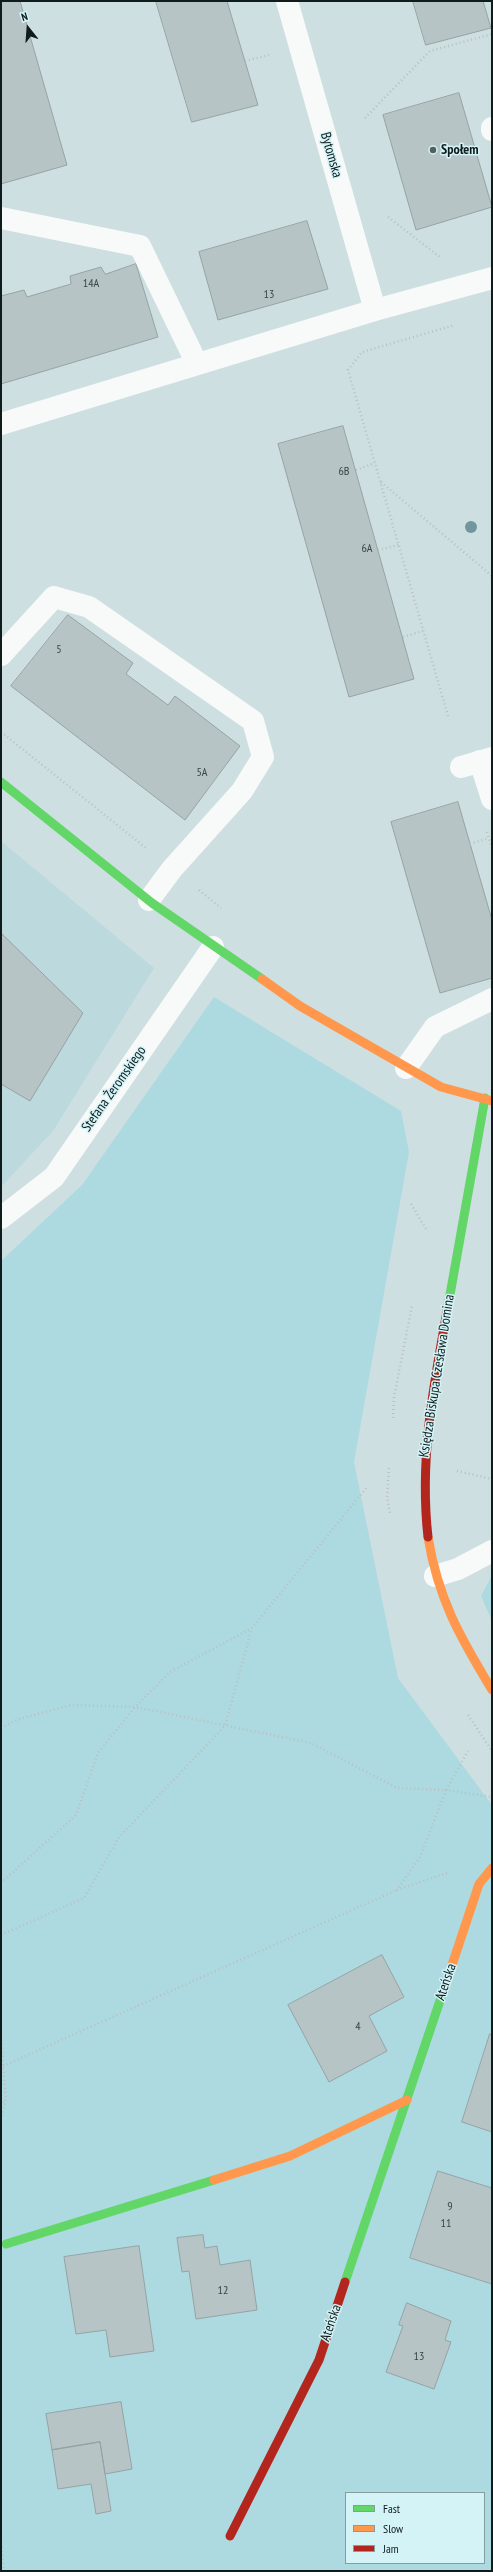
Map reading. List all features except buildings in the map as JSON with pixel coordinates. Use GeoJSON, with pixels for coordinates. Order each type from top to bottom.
{"type":"FeatureCollection","features":[{"type":"Feature","properties":{"kind":"street"},"geometry":{"type":"LineString","coordinates":[[1,782],[149,900],[213,947],[300,1006],[406,1068],[441,1086],[489,1100]]}},
{"type":"Feature","properties":{"kind":"street","name":"Księdza Biskupa Czesława Domina"},"geometry":{"type":"LineString","coordinates":[[489,1100],[463,1215],[425,1447],[425,1522],[435,1576],[449,1614],[492,1690]]}},
{"type":"Feature","properties":{"kind":"street","name":"Ateńska"},"geometry":{"type":"LineString","coordinates":[[230,2536],[319,2360],[479,1884],[492,1868]]}},
{"type":"Feature","properties":{"kind":"street"},"geometry":{"type":"LineString","coordinates":[[6,2244],[290,2156],[406,2100]]}},
{"type":"Feature","properties":{"kind":"lane","name":"Bytomska"},"geometry":{"type":"LineString","coordinates":[[287,1],[375,310]]}},
{"type":"Feature","properties":{"kind":"lane"},"geometry":{"type":"LineString","coordinates":[[1,218],[140,246],[197,364]]}},
{"type":"Feature","properties":{"kind":"lane"},"geometry":{"type":"LineString","coordinates":[[1,424],[375,310],[484,280]]}},
{"type":"Feature","properties":{"kind":"lane"},"geometry":{"type":"LineString","coordinates":[[1,655],[54,597],[88,607],[253,721],[263,757],[242,791],[172,869],[149,900]]}},
{"type":"Feature","properties":{"kind":"lane"},"geometry":{"type":"LineString","coordinates":[[478,762],[492,799]]}},
{"type":"Feature","properties":{"kind":"lane","name":"Stefana Żeromskiego"},"geometry":{"type":"LineString","coordinates":[[1,1218],[54,1177],[213,947]]}},
{"type":"Feature","properties":{"kind":"lane"},"geometry":{"type":"LineString","coordinates":[[406,1068],[434,1027],[492,999]]}},
{"type":"Feature","properties":{"kind":"lane"},"geometry":{"type":"LineString","coordinates":[[435,1576],[458,1569],[492,1551]]}},
{"type":"Feature","properties":{"kind":"path"},"geometry":{"type":"LineString","coordinates":[[365,118],[430,51],[492,34]]}},
{"type":"Feature","properties":{"kind":"path"},"geometry":{"type":"LineString","coordinates":[[245,61],[273,53]]}},
{"type":"Feature","properties":{"kind":"path"},"geometry":{"type":"LineString","coordinates":[[388,217],[430,250],[484,280]]}},
{"type":"Feature","properties":{"kind":"path"},"geometry":{"type":"LineString","coordinates":[[448,716],[348,370],[362,352],[462,324]]}},
{"type":"Feature","properties":{"kind":"path"},"geometry":{"type":"LineString","coordinates":[[356,470],[375,463]]}},
{"type":"Feature","properties":{"kind":"path"},"geometry":{"type":"LineString","coordinates":[[381,482],[492,576]]}},
{"type":"Feature","properties":{"kind":"path"},"geometry":{"type":"LineString","coordinates":[[378,550],[399,545]]}},
{"type":"Feature","properties":{"kind":"path"},"geometry":{"type":"LineString","coordinates":[[403,637],[423,631]]}},
{"type":"Feature","properties":{"kind":"path"},"geometry":{"type":"LineString","coordinates":[[470,844],[489,838]]}},
{"type":"Feature","properties":{"kind":"path"},"geometry":{"type":"LineString","coordinates":[[453,1470],[492,1478]]}},
{"type":"Feature","properties":{"kind":"path"},"geometry":{"type":"LineString","coordinates":[[1,1883],[76,1815],[98,1753],[135,1707],[170,1672],[252,1628],[368,1486]]}},
{"type":"Feature","properties":{"kind":"path"},"geometry":{"type":"LineString","coordinates":[[1,1935],[84,1898],[119,1837],[225,1726],[252,1628]]}},
{"type":"Feature","properties":{"kind":"path"},"geometry":{"type":"LineString","coordinates":[[1,1728],[19,1719],[72,1705],[135,1707],[311,1743],[397,1788],[446,1790],[492,1797]]}},
{"type":"Feature","properties":{"kind":"path"},"geometry":{"type":"LineString","coordinates":[[397,1890],[420,1857],[446,1790],[468,1751]]}},
{"type":"Feature","properties":{"kind":"path"},"geometry":{"type":"LineString","coordinates":[[4,2066],[397,1890],[450,1872]]}},
{"type":"Feature","properties":{"kind":"path"},"geometry":{"type":"LineString","coordinates":[[1,2036],[6,2098],[1,2119]]}},
{"type":"Feature","properties":{"kind":"path"},"geometry":{"type":"LineString","coordinates":[[1,2106],[6,2098]]}},
{"type":"Feature","properties":{"kind":"path"},"geometry":{"type":"LineString","coordinates":[[1,2539],[4,2571]]}},
{"type":"Feature","properties":{"kind":"shaded area"},"geometry":{"type":"Polygon","coordinates":[[[1,841],[154,968],[53,1131],[1,1187],[1,841]]]}},
{"type":"Feature","properties":{"kind":"shaded area"},"geometry":{"type":"Polygon","coordinates":[[[214,997],[401,1111],[409,1152],[354,1462],[398,1678],[492,1805],[492,2571],[1,2571],[1,1261],[82,1185],[214,997]]]}},
{"type":"Feature","properties":{"kind":"shaded area"},"geometry":{"type":"Polygon","coordinates":[[[492,1575],[492,1621],[481,1596],[492,1575]]]}},
{"type":"Feature","properties":{"kind":"traffic: fast"},"geometry":{"type":"LineString","coordinates":[[1,782],[152,903],[262,979]]}},
{"type":"Feature","properties":{"kind":"traffic: fast"},"geometry":{"type":"LineString","coordinates":[[448,1306],[485,1098]]}},
{"type":"Feature","properties":{"kind":"traffic: fast"},"geometry":{"type":"LineString","coordinates":[[345,2282],[449,1974]]}},
{"type":"Feature","properties":{"kind":"traffic: fast"},"geometry":{"type":"LineString","coordinates":[[6,2244],[214,2180]]}},
{"type":"Feature","properties":{"kind":"traffic: slow"},"geometry":{"type":"LineString","coordinates":[[262,979],[300,1006],[441,1087],[492,1101]]}},
{"type":"Feature","properties":{"kind":"traffic: slow"},"geometry":{"type":"LineString","coordinates":[[428,1537],[432,1559],[444,1599],[460,1635],[492,1690]]}},
{"type":"Feature","properties":{"kind":"traffic: slow"},"geometry":{"type":"LineString","coordinates":[[449,1974],[479,1884],[492,1868]]}},
{"type":"Feature","properties":{"kind":"traffic: slow"},"geometry":{"type":"LineString","coordinates":[[214,2180],[290,2156],[407,2100]]}},
{"type":"Feature","properties":{"kind":"traffic: jam"},"geometry":{"type":"LineString","coordinates":[[428,1537],[425,1478],[429,1421],[448,1306]]}},
{"type":"Feature","properties":{"kind":"traffic: jam"},"geometry":{"type":"LineString","coordinates":[[230,2536],[319,2360],[345,2282]]}},
{"type":"Feature","properties":{"kind":"place","name":"Społem"},"geometry":{"type":"Point","coordinates":[433,150]}}]}
